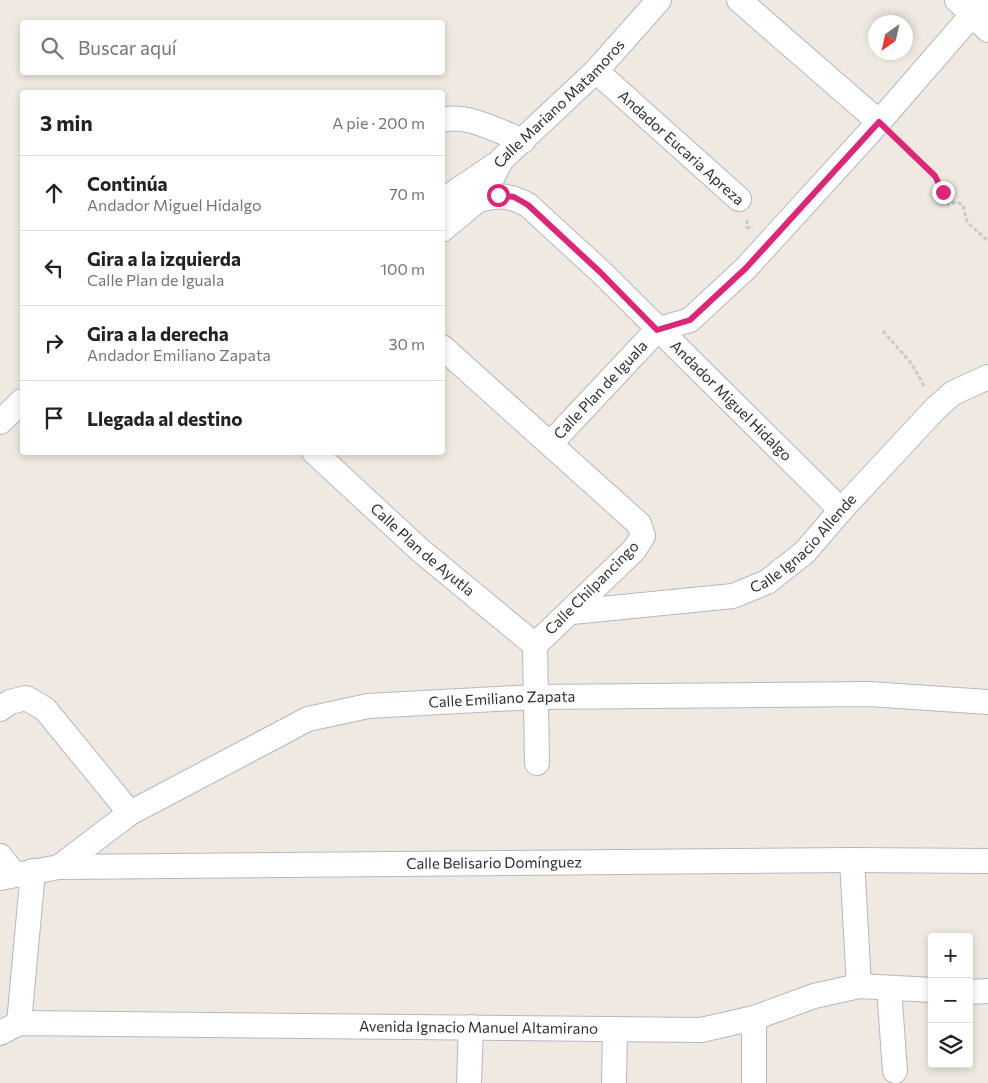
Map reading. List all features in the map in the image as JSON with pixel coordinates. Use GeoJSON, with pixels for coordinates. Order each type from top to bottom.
{"type":"FeatureCollection","features":[{"type":"Feature","properties":{"kind":"street","name":"Calle Mariano Matamoros"},"geometry":{"type":"LineString","coordinates":[[445,228],[478,200],[502,160],[596,71],[659,0]]}},
{"type":"Feature","properties":{"kind":"street"},"geometry":{"type":"LineString","coordinates":[[739,0],[879,122]]}},
{"type":"Feature","properties":{"kind":"street","name":"Calle Plan de Iguala"},"geometry":{"type":"LineString","coordinates":[[550,444],[657,330],[690,320],[746,268],[879,122],[976,11]]}},
{"type":"Feature","properties":{"kind":"street","name":"Andador Eucaria Apreza"},"geometry":{"type":"LineString","coordinates":[[596,71],[739,199]]}},
{"type":"Feature","properties":{"kind":"street"},"geometry":{"type":"LineString","coordinates":[[445,119],[478,122],[523,141]]}},
{"type":"Feature","properties":{"kind":"street"},"geometry":{"type":"LineString","coordinates":[[445,199],[502,160]]}},
{"type":"Feature","properties":{"kind":"street","name":"Andador Miguel Hidalgo"},"geometry":{"type":"LineString","coordinates":[[478,200],[498,195],[514,197],[528,205],[600,272],[841,510]]}},
{"type":"Feature","properties":{"kind":"street","name":"Calle Chilpancingo"},"geometry":{"type":"LineString","coordinates":[[445,350],[639,524],[643,536],[634,550],[572,612],[534,645]]}},
{"type":"Feature","properties":{"kind":"street","name":"Calle Ignacio Allende"},"geometry":{"type":"LineString","coordinates":[[572,612],[733,596],[767,582],[805,552],[841,510],[936,408],[953,393],[988,377]]}},
{"type":"Feature","properties":{"kind":"street"},"geometry":{"type":"LineString","coordinates":[[0,422],[20,403]]}},
{"type":"Feature","properties":{"kind":"street","name":"Calle Plan de Ayutla"},"geometry":{"type":"LineString","coordinates":[[317,455],[420,550],[534,645]]}},
{"type":"Feature","properties":{"kind":"street"},"geometry":{"type":"LineString","coordinates":[[534,645],[536,763]]}},
{"type":"Feature","properties":{"kind":"street","name":"Calle Emiliano Zapata"},"geometry":{"type":"LineString","coordinates":[[59,867],[130,813],[308,719],[368,706],[534,697],[869,694],[988,702]]}},
{"type":"Feature","properties":{"kind":"street"},"geometry":{"type":"LineString","coordinates":[[0,709],[10,702],[26,698],[45,709],[130,813]]}},
{"type":"Feature","properties":{"kind":"street"},"geometry":{"type":"LineString","coordinates":[[0,856],[16,875],[10,1028]]}},
{"type":"Feature","properties":{"kind":"street"},"geometry":{"type":"LineString","coordinates":[[852,860],[859,986]]}},
{"type":"Feature","properties":{"kind":"street","name":"Calle Belisario Domínguez"},"geometry":{"type":"LineString","coordinates":[[16,875],[59,867],[852,860],[988,861]]}},
{"type":"Feature","properties":{"kind":"street","name":"Avenida Ignacio Manuel Altamirano"},"geometry":{"type":"LineString","coordinates":[[10,1028],[471,1027],[701,1030],[754,1018],[814,996],[859,986],[928,990]]}},
{"type":"Feature","properties":{"kind":"street"},"geometry":{"type":"LineString","coordinates":[[889,988],[895,1071]]}},
{"type":"Feature","properties":{"kind":"street"},"geometry":{"type":"LineString","coordinates":[[973,992],[988,991]]}},
{"type":"Feature","properties":{"kind":"street"},"geometry":{"type":"LineString","coordinates":[[754,1018],[754,1083]]}},
{"type":"Feature","properties":{"kind":"street"},"geometry":{"type":"LineString","coordinates":[[469,1083],[471,1027]]}},
{"type":"Feature","properties":{"kind":"street"},"geometry":{"type":"LineString","coordinates":[[614,1083],[615,1029]]}},
{"type":"Feature","properties":{"kind":"path"},"geometry":{"type":"LineString","coordinates":[[879,122],[935,176],[944,200],[948,204],[957,202],[963,205],[967,222],[988,241]]}},
{"type":"Feature","properties":{"kind":"path","name":"Andador Eucaria Apreza"},"geometry":{"type":"LineString","coordinates":[[739,199],[747,208],[747,226],[781,231]]}},
{"type":"Feature","properties":{"kind":"path"},"geometry":{"type":"LineString","coordinates":[[883,331],[912,364],[936,408]]}},
{"type":"Feature","properties":{"kind":"route"},"geometry":{"type":"LineString","coordinates":[[498,195],[514,197],[528,205],[600,272],[657,330],[690,320],[746,268],[879,122],[935,176],[943,192]]}}]}
